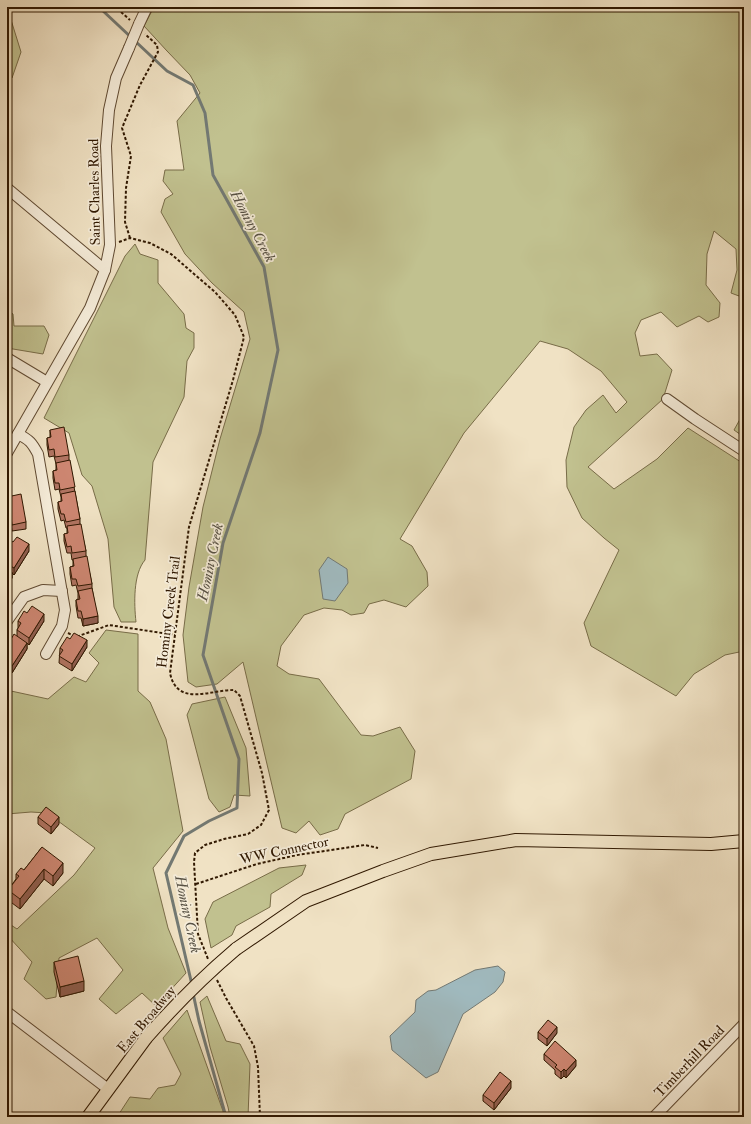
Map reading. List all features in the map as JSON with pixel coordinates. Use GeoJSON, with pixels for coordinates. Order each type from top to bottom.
{"type":"FeatureCollection","features":[{"type":"Feature","properties":{"kind":"main road","name":"East Broadway"},"geometry":{"type":"LineString","coordinates":[[88,1117],[146,1038],[195,985],[236,949],[306,901],[383,870],[431,854],[516,840],[711,844],[744,841]]}},
{"type":"Feature","properties":{"kind":"street","name":"Saint Charles Road"},"geometry":{"type":"LineString","coordinates":[[7,454],[90,308],[105,270],[110,245],[106,146],[109,110],[116,78],[147,7]]}},
{"type":"Feature","properties":{"kind":"street"},"geometry":{"type":"LineString","coordinates":[[7,188],[105,270]]}},
{"type":"Feature","properties":{"kind":"street"},"geometry":{"type":"LineString","coordinates":[[7,358],[47,382]]}},
{"type":"Feature","properties":{"kind":"street"},"geometry":{"type":"LineString","coordinates":[[667,399],[744,451]]}},
{"type":"Feature","properties":{"kind":"street"},"geometry":{"type":"LineString","coordinates":[[18,434],[28,439],[38,454],[65,610],[60,630],[46,654]]}},
{"type":"Feature","properties":{"kind":"street"},"geometry":{"type":"LineString","coordinates":[[7,621],[24,597],[44,590],[62,591]]}},
{"type":"Feature","properties":{"kind":"street"},"geometry":{"type":"LineString","coordinates":[[7,1012],[108,1090]]}},
{"type":"Feature","properties":{"kind":"street","name":"Timberhill Road"},"geometry":{"type":"LineString","coordinates":[[654,1117],[744,1024]]}},
{"type":"Feature","properties":{"kind":"path"},"geometry":{"type":"LineString","coordinates":[[110,245],[130,238],[124,222],[126,188],[131,156],[122,128],[149,68],[158,52]]}},
{"type":"Feature","properties":{"kind":"path","name":"Hominy Creek Trail"},"geometry":{"type":"LineString","coordinates":[[130,238],[150,243],[171,254],[215,292],[235,315],[244,337],[233,380],[189,527],[170,673],[172,681],[180,691],[190,695],[223,690],[234,690],[240,696],[262,774],[269,810],[261,825],[248,834],[205,845],[195,853],[194,862],[198,934],[208,960]]}},
{"type":"Feature","properties":{"kind":"path"},"geometry":{"type":"LineString","coordinates":[[60,630],[76,637],[109,625],[175,635]]}},
{"type":"Feature","properties":{"kind":"path","name":"WW Connector"},"geometry":{"type":"LineString","coordinates":[[196,884],[257,864],[297,855],[365,845],[378,848]]}},
{"type":"Feature","properties":{"kind":"path"},"geometry":{"type":"LineString","coordinates":[[217,979],[226,998],[254,1046],[258,1067],[260,1117]]}},
{"type":"Feature","properties":{"kind":"green space"},"geometry":{"type":"Polygon","coordinates":[[[7,7],[21,52],[12,78],[7,81],[7,7]]]}},
{"type":"Feature","properties":{"kind":"green space"},"geometry":{"type":"Polygon","coordinates":[[[154,7],[744,7],[744,284],[739,296],[731,293],[737,270],[736,249],[714,231],[707,254],[706,285],[720,303],[719,317],[708,322],[699,316],[677,327],[661,312],[641,320],[635,333],[640,356],[657,354],[672,370],[663,399],[588,467],[614,489],[657,459],[688,428],[744,464],[744,651],[725,655],[694,674],[676,696],[591,646],[584,623],[619,550],[582,518],[567,487],[566,460],[574,427],[586,410],[603,395],[616,413],[627,402],[601,371],[568,349],[540,341],[464,433],[400,539],[412,546],[427,572],[428,586],[406,607],[384,600],[369,604],[364,613],[351,615],[342,610],[324,608],[304,615],[281,646],[277,666],[289,674],[319,679],[361,735],[373,736],[400,727],[415,751],[411,779],[345,814],[338,829],[320,835],[309,821],[296,833],[282,828],[243,662],[217,684],[196,687],[188,682],[183,635],[189,587],[203,507],[220,439],[250,339],[244,312],[212,283],[185,254],[161,212],[165,199],[173,194],[163,181],[165,170],[184,170],[177,121],[200,93],[190,75],[144,26],[154,7]]]}},
{"type":"Feature","properties":{"kind":"green space"},"geometry":{"type":"Polygon","coordinates":[[[135,244],[140,254],[158,260],[158,283],[184,314],[186,328],[194,333],[194,348],[187,361],[184,397],[153,462],[145,560],[138,573],[135,590],[136,622],[121,622],[114,607],[108,539],[92,486],[82,475],[69,433],[44,418],[125,256],[135,244]]]}},
{"type":"Feature","properties":{"kind":"green space"},"geometry":{"type":"Polygon","coordinates":[[[7,310],[13,314],[14,326],[44,326],[49,335],[43,354],[7,348],[7,310]]]}},
{"type":"Feature","properties":{"kind":"green space"},"geometry":{"type":"Polygon","coordinates":[[[744,412],[744,437],[734,430],[744,412]]]}},
{"type":"Feature","properties":{"kind":"green space"},"geometry":{"type":"Polygon","coordinates":[[[106,630],[138,634],[138,691],[150,702],[166,739],[183,831],[153,868],[168,928],[186,973],[156,1006],[142,993],[116,1014],[99,999],[123,970],[97,938],[59,958],[56,997],[46,999],[24,979],[32,962],[7,935],[7,908],[10,911],[8,923],[17,929],[74,875],[95,848],[47,813],[31,812],[7,814],[7,688],[11,691],[48,699],[74,677],[86,682],[99,663],[89,653],[106,630]]]}},
{"type":"Feature","properties":{"kind":"green space"},"geometry":{"type":"Polygon","coordinates":[[[225,697],[246,748],[250,796],[234,795],[230,807],[219,812],[209,799],[187,715],[192,704],[225,697]]]}},
{"type":"Feature","properties":{"kind":"green space"},"geometry":{"type":"Polygon","coordinates":[[[306,865],[302,875],[271,894],[270,907],[236,926],[232,935],[211,948],[205,919],[213,902],[279,868],[306,865]]]}},
{"type":"Feature","properties":{"kind":"green space"},"geometry":{"type":"Polygon","coordinates":[[[207,996],[226,1041],[240,1044],[250,1064],[248,1117],[230,1117],[210,1047],[200,1002],[207,996]]]}},
{"type":"Feature","properties":{"kind":"green space"},"geometry":{"type":"Polygon","coordinates":[[[187,1010],[224,1117],[117,1117],[130,1097],[150,1099],[158,1088],[175,1085],[181,1074],[163,1038],[187,1010]]]}},
{"type":"Feature","properties":{"kind":"water"},"geometry":{"type":"Polygon","coordinates":[[[328,557],[347,569],[348,583],[335,601],[323,599],[319,570],[328,557]]]}},
{"type":"Feature","properties":{"kind":"water"},"geometry":{"type":"Polygon","coordinates":[[[498,966],[505,972],[503,982],[495,992],[463,1014],[438,1072],[426,1078],[392,1050],[390,1036],[415,1012],[416,1000],[428,991],[436,990],[475,970],[498,966]]]}},
{"type":"Feature","properties":{"kind":"building"},"geometry":{"type":"Polygon","coordinates":[[[7,374],[10,381],[7,382],[7,374]]]}},
{"type":"Feature","properties":{"kind":"building"},"geometry":{"type":"Polygon","coordinates":[[[64,427],[69,455],[55,457],[54,449],[49,450],[47,438],[51,437],[50,430],[64,427]]]}},
{"type":"Feature","properties":{"kind":"building"},"geometry":{"type":"Polygon","coordinates":[[[70,460],[75,487],[60,490],[59,483],[55,483],[53,471],[57,470],[56,463],[70,460]]]}},
{"type":"Feature","properties":{"kind":"building"},"geometry":{"type":"Polygon","coordinates":[[[75,491],[80,519],[66,522],[64,514],[61,514],[58,502],[62,501],[61,494],[75,491]]]}},
{"type":"Feature","properties":{"kind":"building"},"geometry":{"type":"Polygon","coordinates":[[[21,494],[26,522],[12,525],[11,517],[7,518],[7,505],[9,505],[7,497],[21,494]]]}},
{"type":"Feature","properties":{"kind":"building"},"geometry":{"type":"Polygon","coordinates":[[[81,524],[86,551],[72,553],[71,546],[67,547],[64,534],[68,533],[67,526],[81,524]]]}},
{"type":"Feature","properties":{"kind":"building"},"geometry":{"type":"Polygon","coordinates":[[[17,537],[29,544],[14,568],[7,564],[7,544],[9,540],[13,542],[17,537]]]}},
{"type":"Feature","properties":{"kind":"building"},"geometry":{"type":"Polygon","coordinates":[[[87,556],[92,584],[78,586],[76,579],[72,579],[70,567],[74,566],[73,559],[87,556]]]}},
{"type":"Feature","properties":{"kind":"building"},"geometry":{"type":"Polygon","coordinates":[[[7,569],[12,572],[7,579],[7,569]]]}},
{"type":"Feature","properties":{"kind":"building"},"geometry":{"type":"Polygon","coordinates":[[[92,588],[98,616],[83,619],[81,611],[78,611],[76,600],[80,599],[78,591],[92,588]]]}},
{"type":"Feature","properties":{"kind":"building"},"geometry":{"type":"Polygon","coordinates":[[[32,606],[44,614],[29,638],[17,630],[21,623],[18,621],[24,611],[27,613],[32,606]]]}},
{"type":"Feature","properties":{"kind":"building"},"geometry":{"type":"Polygon","coordinates":[[[74,633],[87,640],[72,664],[59,656],[63,650],[60,648],[67,637],[70,639],[74,633]]]}},
{"type":"Feature","properties":{"kind":"building"},"geometry":{"type":"Polygon","coordinates":[[[14,634],[27,643],[12,666],[7,663],[7,639],[10,641],[14,634]]]}},
{"type":"Feature","properties":{"kind":"building"},"geometry":{"type":"Polygon","coordinates":[[[46,807],[59,817],[51,827],[38,817],[46,807]]]}},
{"type":"Feature","properties":{"kind":"building"},"geometry":{"type":"Polygon","coordinates":[[[42,847],[63,863],[53,876],[44,869],[20,899],[8,890],[19,876],[16,874],[21,868],[24,870],[42,847]]]}},
{"type":"Feature","properties":{"kind":"building"},"geometry":{"type":"Polygon","coordinates":[[[78,956],[84,981],[60,987],[54,962],[78,956]]]}},
{"type":"Feature","properties":{"kind":"building"},"geometry":{"type":"Polygon","coordinates":[[[548,1020],[557,1027],[547,1039],[538,1032],[548,1020]]]}},
{"type":"Feature","properties":{"kind":"building"},"geometry":{"type":"Polygon","coordinates":[[[555,1041],[576,1060],[566,1071],[564,1069],[561,1072],[555,1067],[557,1065],[544,1054],[555,1041]]]}},
{"type":"Feature","properties":{"kind":"building"},"geometry":{"type":"Polygon","coordinates":[[[500,1072],[511,1081],[494,1103],[483,1095],[500,1072]]]}},
{"type":"Feature","properties":{"kind":"waterway","name":"Hominy Creek"},"geometry":{"type":"LineString","coordinates":[[100,7],[167,71],[193,85],[205,113],[213,175],[264,267],[278,350],[260,433],[223,543],[203,655],[239,759],[237,808],[209,821],[184,836],[166,873],[192,985]]}},
{"type":"Feature","properties":{"kind":"waterway","name":"Hominy Creek"},"geometry":{"type":"LineString","coordinates":[[193,993],[199,1021],[226,1117]]}}]}
